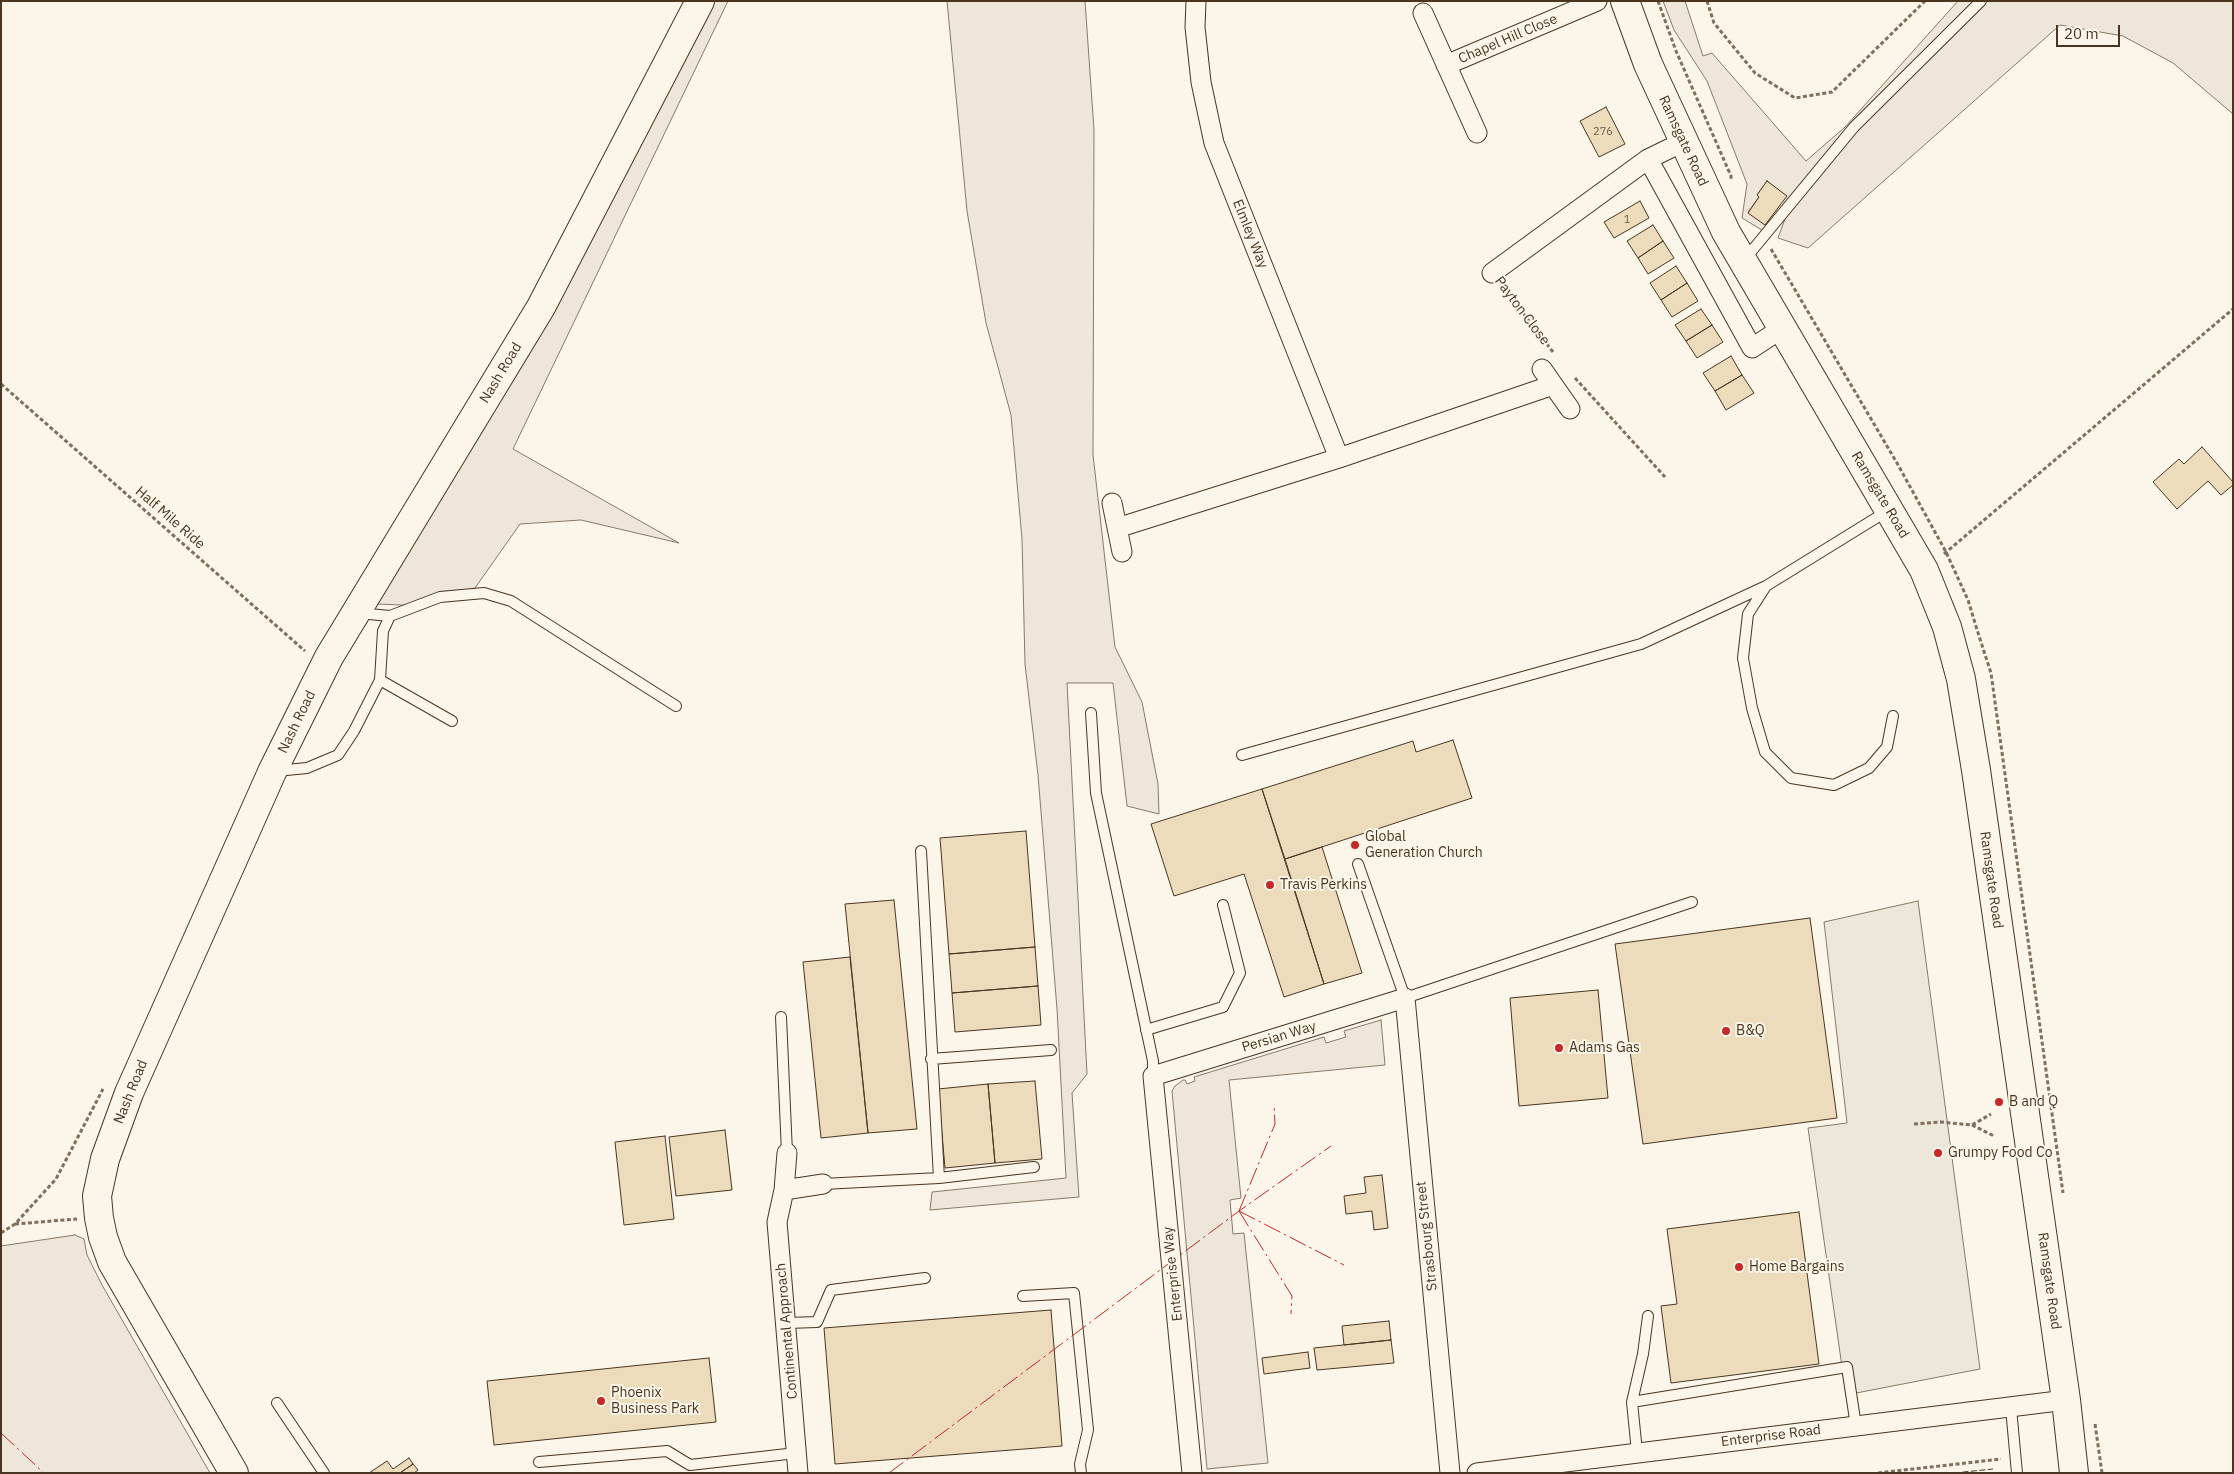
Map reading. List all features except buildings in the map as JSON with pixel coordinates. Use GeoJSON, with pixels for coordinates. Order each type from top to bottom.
{"type":"FeatureCollection","features":[{"type":"Feature","properties":{"kind":"street","name":"Nash Road"},"geometry":{"type":"LineString","coordinates":[[234,1473],[112,1262],[103,1237],[99,1218],[97,1196],[100,1177],[128,1093],[272,772],[329,657],[541,307],[700,1]]}},
{"type":"Feature","properties":{"kind":"street","name":"Elmley Way"},"geometry":{"type":"LineString","coordinates":[[1196,1],[1195,26],[1201,82],[1214,144],[1339,458]]}},
{"type":"Feature","properties":{"kind":"street","name":"Chapel Hill Close"},"geometry":{"type":"LineString","coordinates":[[1446,65],[1597,1]]}},
{"type":"Feature","properties":{"kind":"street","name":"Ramsgate Road"},"geometry":{"type":"LineString","coordinates":[[1626,1],[1648,64],[1726,232],[1781,329],[1924,570],[1947,627],[1961,679],[2066,1400],[2074,1473]]}},
{"type":"Feature","properties":{"kind":"street","name":"Chapel Hill Close"},"geometry":{"type":"LineString","coordinates":[[1423,13],[1477,133]]}},
{"type":"Feature","properties":{"kind":"street","name":"Payton Close"},"geometry":{"type":"LineString","coordinates":[[1492,273],[1648,159],[1683,142]]}},
{"type":"Feature","properties":{"kind":"street"},"geometry":{"type":"LineString","coordinates":[[1648,159],[1752,348],[1781,329]]}},
{"type":"Feature","properties":{"kind":"street"},"geometry":{"type":"LineString","coordinates":[[1542,369],[1570,409]]}},
{"type":"Feature","properties":{"kind":"street"},"geometry":{"type":"LineString","coordinates":[[1117,528],[1339,458],[1554,385]]}},
{"type":"Feature","properties":{"kind":"street"},"geometry":{"type":"LineString","coordinates":[[1112,503],[1122,552]]}},
{"type":"Feature","properties":{"kind":"street","name":"Persian Way"},"geometry":{"type":"LineString","coordinates":[[1153,1076],[1405,998]]}},
{"type":"Feature","properties":{"kind":"street","name":"Strasbourg Street"},"geometry":{"type":"LineString","coordinates":[[1405,998],[1450,1473]]}},
{"type":"Feature","properties":{"kind":"street","name":"Enterprise Way"},"geometry":{"type":"LineString","coordinates":[[1153,1076],[1192,1473]]}},
{"type":"Feature","properties":{"kind":"street","name":"Continental Approach"},"geometry":{"type":"LineString","coordinates":[[787,1153],[784,1190],[777,1222],[787,1323],[798,1473]]}},
{"type":"Feature","properties":{"kind":"street"},"geometry":{"type":"LineString","coordinates":[[784,1190],[823,1184]]}},
{"type":"Feature","properties":{"kind":"street","name":"Enterprise Road"},"geometry":{"type":"LineString","coordinates":[[1477,1473],[2066,1400]]}},
{"type":"Feature","properties":{"kind":"lane"},"geometry":{"type":"LineString","coordinates":[[1743,261],[1854,127],[1981,1]]}},
{"type":"Feature","properties":{"kind":"lane"},"geometry":{"type":"LineString","coordinates":[[1242,755],[1641,644],[1766,586],[1888,510]]}},
{"type":"Feature","properties":{"kind":"lane"},"geometry":{"type":"LineString","coordinates":[[1766,586],[1748,614],[1743,658],[1752,708],[1765,752],[1791,778],[1834,785],[1869,768],[1887,747],[1893,716]]}},
{"type":"Feature","properties":{"kind":"lane"},"geometry":{"type":"LineString","coordinates":[[355,612],[390,616],[440,596],[484,593],[511,601],[676,706]]}},
{"type":"Feature","properties":{"kind":"lane"},"geometry":{"type":"LineString","coordinates":[[272,772],[307,768],[338,756],[354,731],[380,680],[383,631],[390,616]]}},
{"type":"Feature","properties":{"kind":"lane"},"geometry":{"type":"LineString","coordinates":[[380,680],[452,722]]}},
{"type":"Feature","properties":{"kind":"lane"},"geometry":{"type":"LineString","coordinates":[[1091,713],[1096,793],[1153,1062],[1153,1076]]}},
{"type":"Feature","properties":{"kind":"lane"},"geometry":{"type":"LineString","coordinates":[[921,851],[931,1060],[939,1178]]}},
{"type":"Feature","properties":{"kind":"lane"},"geometry":{"type":"LineString","coordinates":[[1358,864],[1405,998],[1692,902]]}},
{"type":"Feature","properties":{"kind":"lane"},"geometry":{"type":"LineString","coordinates":[[1146,1030],[1223,1006],[1240,973],[1222,905]]}},
{"type":"Feature","properties":{"kind":"lane"},"geometry":{"type":"LineString","coordinates":[[781,1017],[787,1153]]}},
{"type":"Feature","properties":{"kind":"lane"},"geometry":{"type":"LineString","coordinates":[[931,1060],[1051,1050]]}},
{"type":"Feature","properties":{"kind":"lane"},"geometry":{"type":"LineString","coordinates":[[823,1184],[939,1178],[1034,1167]]}},
{"type":"Feature","properties":{"kind":"lane"},"geometry":{"type":"LineString","coordinates":[[787,1323],[817,1322],[832,1290],[925,1278]]}},
{"type":"Feature","properties":{"kind":"lane"},"geometry":{"type":"LineString","coordinates":[[1023,1296],[1074,1293],[1088,1430],[1080,1464],[1082,1473]]}},
{"type":"Feature","properties":{"kind":"lane"},"geometry":{"type":"LineString","coordinates":[[1637,1452],[1632,1402],[1643,1354],[1648,1316]]}},
{"type":"Feature","properties":{"kind":"lane"},"geometry":{"type":"LineString","coordinates":[[1632,1402],[1847,1367],[1856,1426]]}},
{"type":"Feature","properties":{"kind":"lane"},"geometry":{"type":"LineString","coordinates":[[277,1402],[324,1473]]}},
{"type":"Feature","properties":{"kind":"lane"},"geometry":{"type":"LineString","coordinates":[[2012,1408],[2017,1473]]}},
{"type":"Feature","properties":{"kind":"lane"},"geometry":{"type":"LineString","coordinates":[[539,1462],[667,1451],[690,1465],[796,1453]]}},
{"type":"Feature","properties":{"kind":"path"},"geometry":{"type":"LineString","coordinates":[[1658,1],[1676,51],[1731,176],[1730,184]]}},
{"type":"Feature","properties":{"kind":"path"},"geometry":{"type":"LineString","coordinates":[[1707,1],[1714,23],[1755,73],[1795,98],[1832,92],[1925,1]]}},
{"type":"Feature","properties":{"kind":"path"},"geometry":{"type":"LineString","coordinates":[[1760,240],[1770,247],[1823,335],[1946,552],[1968,600],[1990,673],[2064,1195]]}},
{"type":"Feature","properties":{"kind":"path","name":"Payton Close"},"geometry":{"type":"LineString","coordinates":[[1492,273],[1554,354]]}},
{"type":"Feature","properties":{"kind":"path"},"geometry":{"type":"LineString","coordinates":[[1924,570],[2233,309]]}},
{"type":"Feature","properties":{"kind":"path"},"geometry":{"type":"LineString","coordinates":[[1573,376],[1666,478]]}},
{"type":"Feature","properties":{"kind":"path","name":"Half Mile Ride"},"geometry":{"type":"LineString","coordinates":[[1,384],[309,655],[329,657]]}},
{"type":"Feature","properties":{"kind":"path"},"geometry":{"type":"LineString","coordinates":[[1972,1125],[1991,1114]]}},
{"type":"Feature","properties":{"kind":"path"},"geometry":{"type":"LineString","coordinates":[[1914,1124],[1941,1122],[1972,1125],[1994,1136]]}},
{"type":"Feature","properties":{"kind":"path"},"geometry":{"type":"LineString","coordinates":[[1,1233],[15,1224],[99,1218]]}},
{"type":"Feature","properties":{"kind":"path"},"geometry":{"type":"LineString","coordinates":[[2094,1417],[2102,1473]]}},
{"type":"Feature","properties":{"kind":"path"},"geometry":{"type":"LineString","coordinates":[[1878,1473],[2016,1458]]}},
{"type":"Feature","properties":{"kind":"shaded area"},"geometry":{"type":"Polygon","coordinates":[[[708,1],[728,1],[513,449],[679,543],[581,520],[520,524],[475,588],[427,606],[376,604],[708,1]]]}},
{"type":"Feature","properties":{"kind":"shaded area"},"geometry":{"type":"Polygon","coordinates":[[[947,1],[1085,1],[1094,130],[1093,455],[1115,647],[1142,702],[1158,784],[1159,814],[1127,806],[1113,683],[1067,683],[1087,1074],[1072,1093],[1079,1197],[930,1210],[932,1192],[1066,1178],[1057,1009],[1038,775],[1025,664],[1022,539],[1011,415],[986,323],[967,211],[947,1]]]}},
{"type":"Feature","properties":{"kind":"shaded area"},"geometry":{"type":"Polygon","coordinates":[[[1663,1],[1685,1],[1703,56],[1712,53],[1806,161],[1845,127],[1958,1],[2233,1],[2233,114],[2173,63],[2123,36],[2060,25],[1808,248],[1778,238],[1793,197],[1770,235],[1742,218],[1747,184],[1707,81],[1674,30],[1663,1]],[[1767,181],[1757,195],[1759,197],[1748,212],[1765,225],[1786,196],[1767,181]]]}},
{"type":"Feature","properties":{"kind":"shaded area"},"geometry":{"type":"Polygon","coordinates":[[[1918,901],[1980,1369],[1846,1395],[1808,1128],[1847,1123],[1824,922],[1918,901]]]}},
{"type":"Feature","properties":{"kind":"shaded area"},"geometry":{"type":"Polygon","coordinates":[[[1381,1020],[1385,1065],[1229,1080],[1241,1198],[1230,1200],[1233,1234],[1244,1233],[1268,1463],[1207,1469],[1172,1091],[1183,1080],[1187,1084],[1195,1081],[1194,1077],[1324,1037],[1326,1043],[1346,1037],[1344,1031],[1381,1020]]]}},
{"type":"Feature","properties":{"kind":"shaded area"},"geometry":{"type":"Polygon","coordinates":[[[75,1235],[84,1239],[87,1255],[102,1285],[210,1473],[1,1473],[1,1246],[75,1235]]]}},
{"type":"Feature","properties":{"kind":"fence"},"geometry":{"type":"LineString","coordinates":[[1954,1473],[1993,1469]]}},
{"type":"Feature","properties":{"kind":"power"},"geometry":{"type":"LineString","coordinates":[[1239,1211],[1275,1124],[1274,1104]]}},
{"type":"Feature","properties":{"kind":"power"},"geometry":{"type":"LineString","coordinates":[[889,1473],[1239,1211],[1331,1146]]}},
{"type":"Feature","properties":{"kind":"power"},"geometry":{"type":"LineString","coordinates":[[1239,1211],[1292,1296],[1291,1314]]}},
{"type":"Feature","properties":{"kind":"power"},"geometry":{"type":"LineString","coordinates":[[1239,1211],[1344,1265]]}},
{"type":"Feature","properties":{"kind":"power"},"geometry":{"type":"LineString","coordinates":[[1,1433],[44,1473]]}},
{"type":"Feature","properties":{"kind":"place","name":"Global Generation Church"},"geometry":{"type":"Point","coordinates":[1355,845]}},
{"type":"Feature","properties":{"kind":"place","name":"Travis Perkins"},"geometry":{"type":"Point","coordinates":[1270,885]}},
{"type":"Feature","properties":{"kind":"place","name":"B&Q"},"geometry":{"type":"Point","coordinates":[1726,1031]}},
{"type":"Feature","properties":{"kind":"place","name":"Adams Gas"},"geometry":{"type":"Point","coordinates":[1559,1048]}},
{"type":"Feature","properties":{"kind":"place","name":"B and Q"},"geometry":{"type":"Point","coordinates":[1999,1102]}},
{"type":"Feature","properties":{"kind":"place","name":"Grumpy Food Co"},"geometry":{"type":"Point","coordinates":[1938,1153]}},
{"type":"Feature","properties":{"kind":"place","name":"Home Bargains"},"geometry":{"type":"Point","coordinates":[1739,1267]}},
{"type":"Feature","properties":{"kind":"place","name":"Phoenix Business Park"},"geometry":{"type":"Point","coordinates":[601,1401]}}]}
